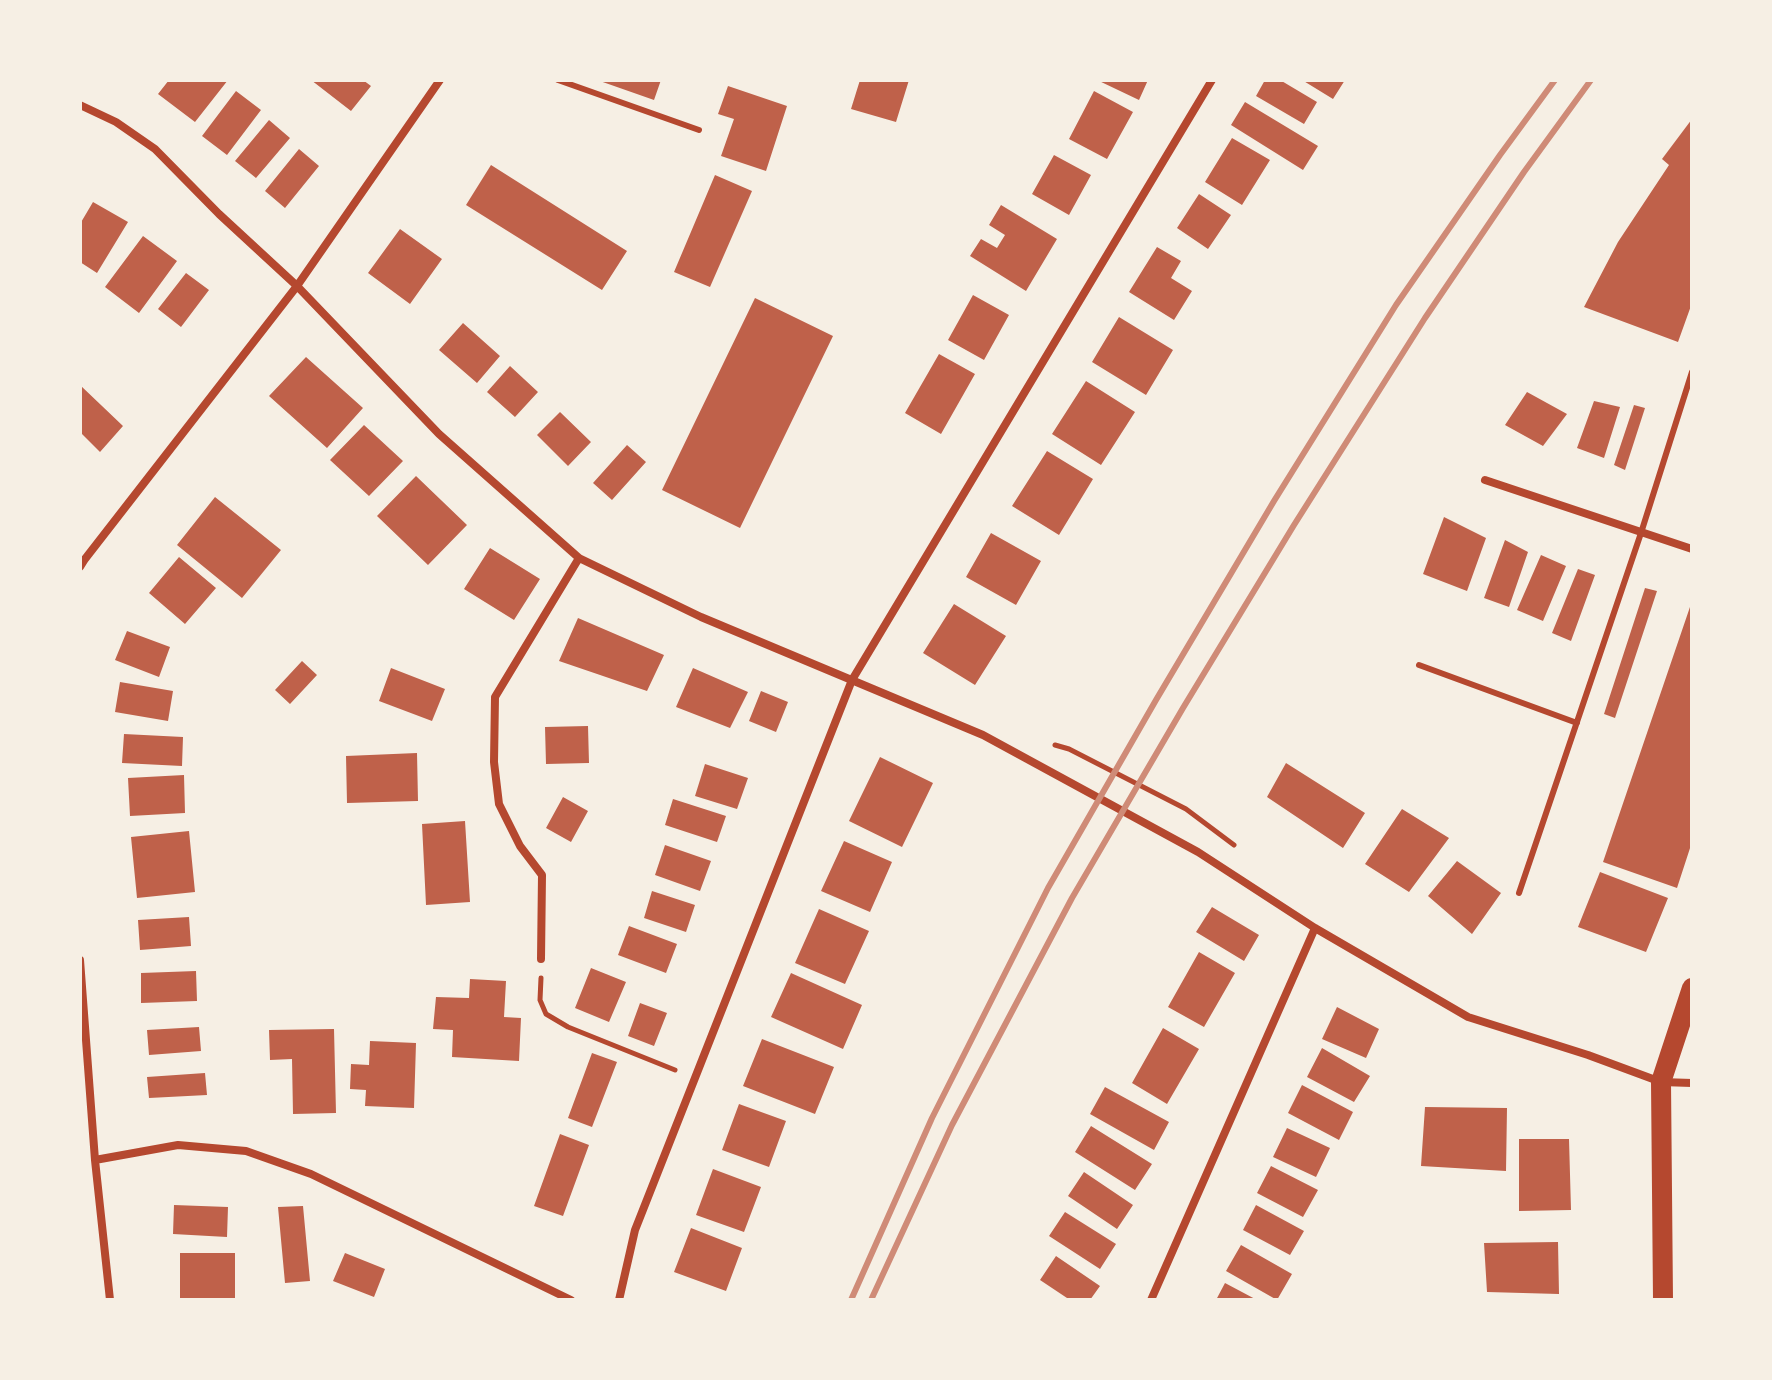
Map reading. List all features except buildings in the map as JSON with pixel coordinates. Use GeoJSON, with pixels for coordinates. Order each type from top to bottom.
{"type":"FeatureCollection","features":[{"type":"Feature","properties":{"kind":"main road"},"geometry":{"type":"LineString","coordinates":[[1663,1300],[1661,1082],[1692,988]]}},
{"type":"Feature","properties":{"kind":"street"},"geometry":{"type":"LineString","coordinates":[[80,567],[297,286],[440,80]]}},
{"type":"Feature","properties":{"kind":"street"},"geometry":{"type":"LineString","coordinates":[[619,1300],[635,1230],[852,680],[1212,80]]}},
{"type":"Feature","properties":{"kind":"street"},"geometry":{"type":"LineString","coordinates":[[80,105],[116,122],[155,149],[297,286],[439,434],[579,558],[701,617],[983,735],[1198,852],[1315,928],[1468,1017],[1661,1082],[1692,1083]]}},
{"type":"Feature","properties":{"kind":"street"},"geometry":{"type":"LineString","coordinates":[[1485,480],[1692,549]]}},
{"type":"Feature","properties":{"kind":"street"},"geometry":{"type":"LineString","coordinates":[[541,959],[542,875],[520,846],[499,804],[494,762],[495,697],[579,558]]}},
{"type":"Feature","properties":{"kind":"street"},"geometry":{"type":"LineString","coordinates":[[1151,1300],[1315,928]]}},
{"type":"Feature","properties":{"kind":"street"},"geometry":{"type":"LineString","coordinates":[[80,960],[95,1160],[110,1300]]}},
{"type":"Feature","properties":{"kind":"street"},"geometry":{"type":"LineString","coordinates":[[95,1160],[178,1145],[246,1151],[311,1174],[571,1300]]}},
{"type":"Feature","properties":{"kind":"lane"},"geometry":{"type":"LineString","coordinates":[[558,80],[699,130]]}},
{"type":"Feature","properties":{"kind":"lane"},"geometry":{"type":"LineString","coordinates":[[1519,893],[1692,372]]}},
{"type":"Feature","properties":{"kind":"lane"},"geometry":{"type":"LineString","coordinates":[[1419,665],[1577,723]]}},
{"type":"Feature","properties":{"kind":"path"},"geometry":{"type":"LineString","coordinates":[[1069,749],[1186,809]]}},
{"type":"Feature","properties":{"kind":"path"},"geometry":{"type":"LineString","coordinates":[[541,959],[540,1000],[546,1014],[568,1027],[694,1078]]}},
{"type":"Feature","properties":{"kind":"railway"},"geometry":{"type":"LineString","coordinates":[[851,1300],[932,1118],[1048,888],[1156,700],[1274,501],[1396,305],[1555,80]]}},
{"type":"Feature","properties":{"kind":"railway"},"geometry":{"type":"LineString","coordinates":[[871,1300],[952,1125],[1072,898],[1183,708],[1425,318],[1591,80]]}}]}
